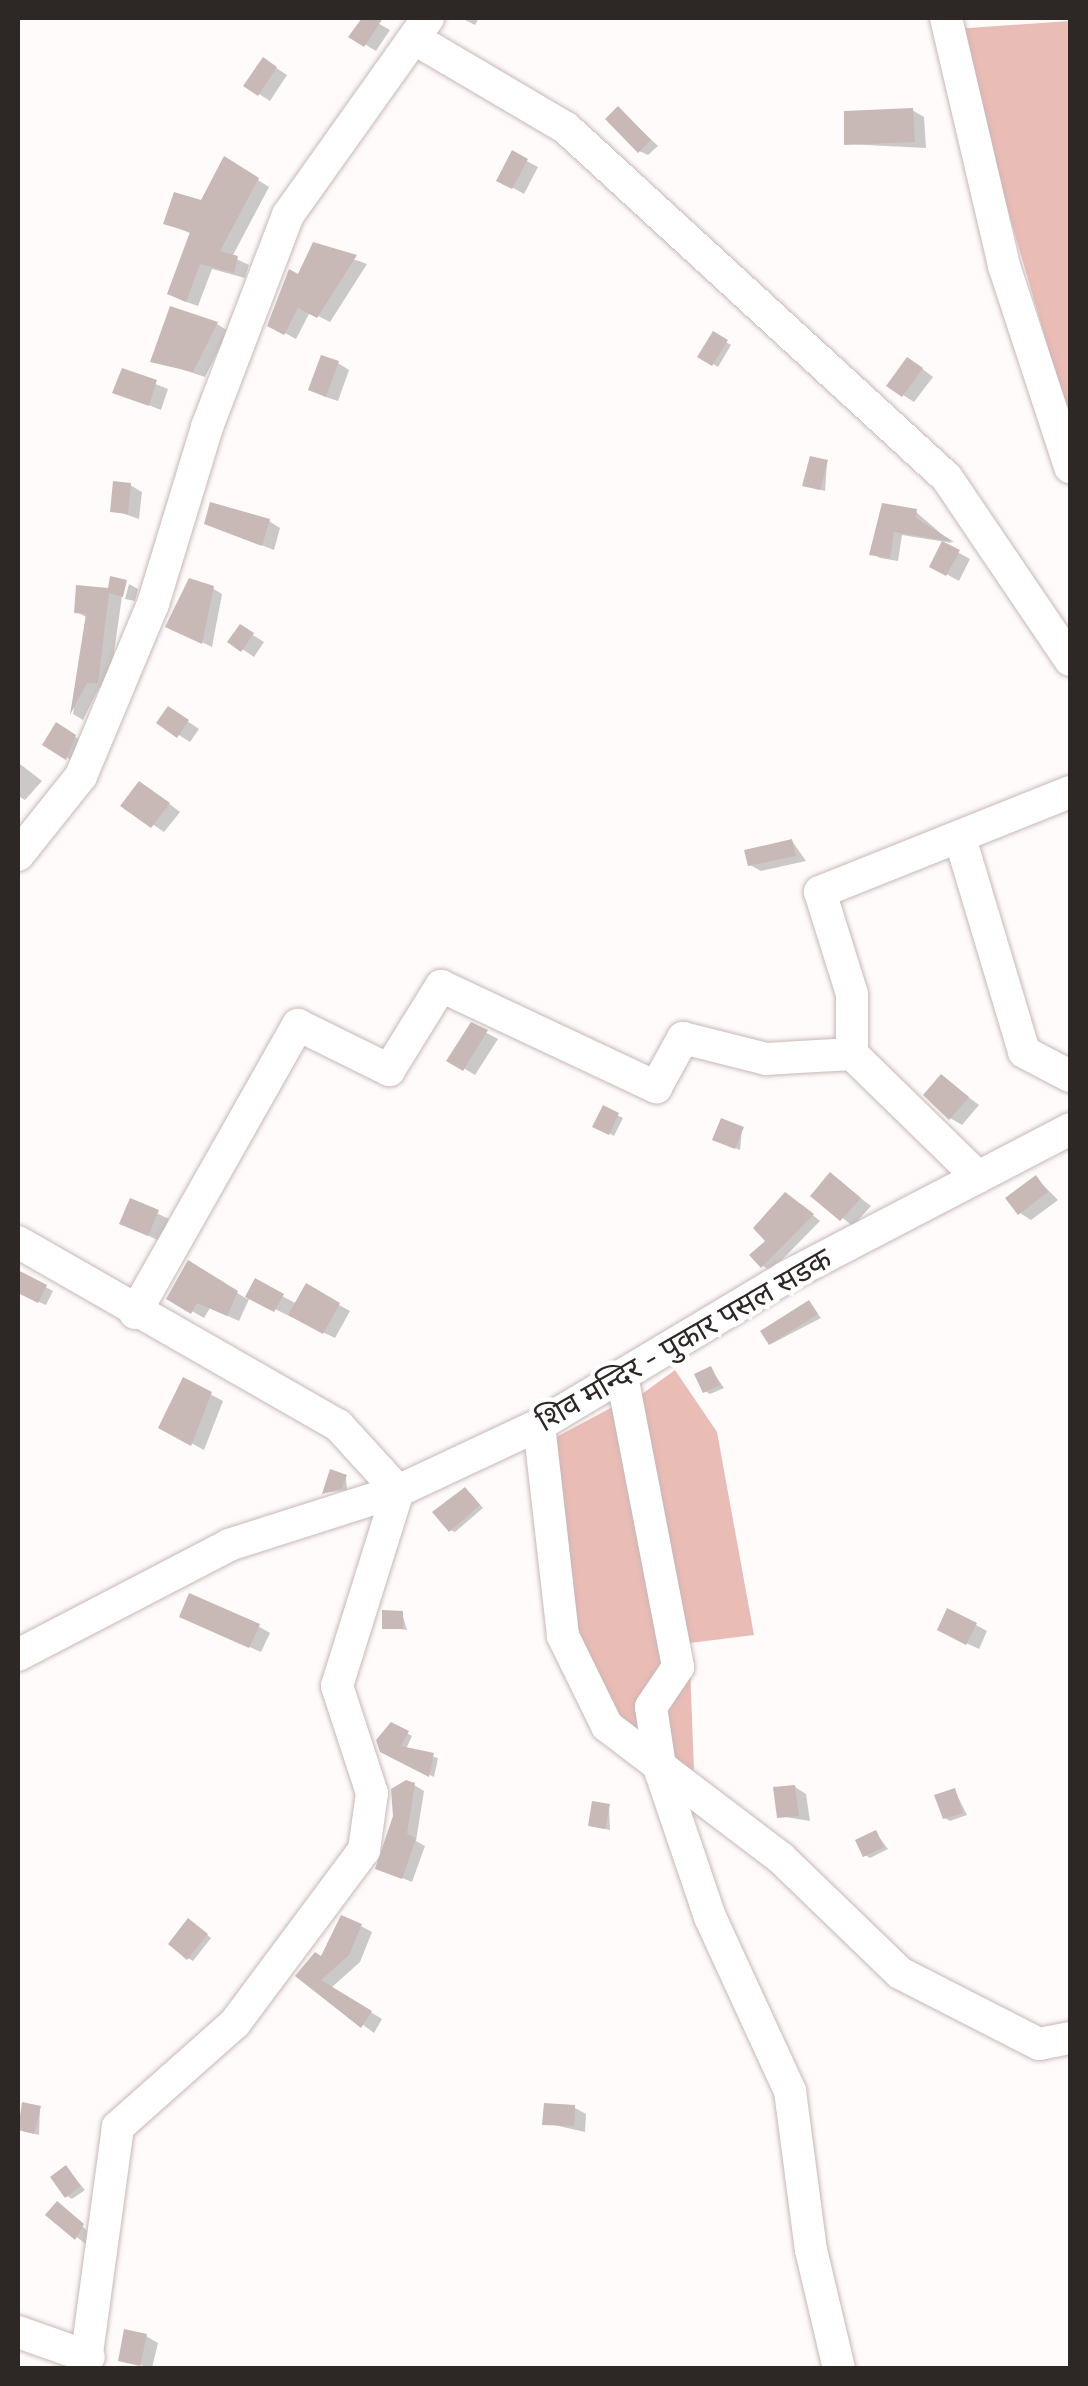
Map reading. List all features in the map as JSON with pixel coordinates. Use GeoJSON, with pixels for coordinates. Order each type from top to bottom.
{"type":"FeatureCollection","features":[{"type":"Feature","properties":{"kind":"street"},"geometry":{"type":"LineString","coordinates":[[946,18],[1004,266],[1070,467]]}},
{"type":"Feature","properties":{"kind":"street"},"geometry":{"type":"LineString","coordinates":[[18,854],[81,776],[154,604],[288,215],[347,120],[421,28],[566,128],[947,478],[1070,660]]}},
{"type":"Feature","properties":{"kind":"street"},"geometry":{"type":"LineString","coordinates":[[978,1177],[852,1054],[852,994],[820,892],[1070,792]]}},
{"type":"Feature","properties":{"kind":"street"},"geometry":{"type":"LineString","coordinates":[[960,838],[1024,1052],[1070,1076]]}},
{"type":"Feature","properties":{"kind":"street"},"geometry":{"type":"LineString","coordinates":[[134,1312],[298,1025],[389,1070],[442,986],[656,1086],[683,1038],[766,1059],[852,1054]]}},
{"type":"Feature","properties":{"kind":"street","name":"शिव मन्दिर - पुकार पसल सडक"},"geometry":{"type":"LineString","coordinates":[[18,1656],[229,1545],[398,1491],[539,1425],[623,1381],[786,1277],[1070,1129]]}},
{"type":"Feature","properties":{"kind":"street"},"geometry":{"type":"LineString","coordinates":[[18,1242],[134,1312],[338,1424],[398,1491],[337,1686],[372,1792],[364,1850],[235,2023],[118,2127],[87,2363],[18,2332]]}},
{"type":"Feature","properties":{"kind":"street"},"geometry":{"type":"LineString","coordinates":[[623,1381],[678,1667],[651,1707],[661,1773],[710,1917],[790,2091],[811,2250],[839,2368]]}},
{"type":"Feature","properties":{"kind":"street"},"geometry":{"type":"LineString","coordinates":[[539,1425],[563,1636],[607,1726],[661,1773],[781,1858],[900,1973],[1039,2044],[1070,2038]]}},
{"type":"Feature","properties":{"kind":"shaded area"},"geometry":{"type":"Polygon","coordinates":[[[1070,21],[1070,423],[955,29],[1070,21]]]}},
{"type":"Feature","properties":{"kind":"shaded area"},"geometry":{"type":"Polygon","coordinates":[[[675,1370],[717,1432],[754,1635],[690,1643],[635,1399],[675,1370]]]}},
{"type":"Feature","properties":{"kind":"shaded area"},"geometry":{"type":"Polygon","coordinates":[[[620,1403],[670,1660],[648,1748],[615,1721],[574,1636],[547,1442],[620,1403]]]}},
{"type":"Feature","properties":{"kind":"shaded area"},"geometry":{"type":"Polygon","coordinates":[[[690,1667],[694,1770],[673,1770],[660,1711],[690,1667]]]}},
{"type":"Feature","properties":{"kind":"building"},"geometry":{"type":"Polygon","coordinates":[[[362,18],[383,18],[364,47],[348,37],[362,18]]]}},
{"type":"Feature","properties":{"kind":"building"},"geometry":{"type":"Polygon","coordinates":[[[263,57],[277,67],[258,96],[243,86],[263,57]]]}},
{"type":"Feature","properties":{"kind":"building"},"geometry":{"type":"Polygon","coordinates":[[[618,106],[651,140],[638,153],[605,119],[618,106]]]}},
{"type":"Feature","properties":{"kind":"building"},"geometry":{"type":"Polygon","coordinates":[[[913,108],[915,142],[844,145],[844,111],[913,108]]]}},
{"type":"Feature","properties":{"kind":"building"},"geometry":{"type":"Polygon","coordinates":[[[512,150],[528,159],[512,189],[496,181],[512,150]]]}},
{"type":"Feature","properties":{"kind":"building"},"geometry":{"type":"Polygon","coordinates":[[[224,156],[259,178],[220,251],[238,256],[234,273],[200,264],[186,302],[167,294],[190,232],[163,224],[174,192],[201,200],[224,156]]]}},
{"type":"Feature","properties":{"kind":"building"},"geometry":{"type":"Polygon","coordinates":[[[313,242],[357,255],[317,318],[298,308],[284,335],[267,326],[289,269],[298,274],[313,242]]]}},
{"type":"Feature","properties":{"kind":"building"},"geometry":{"type":"Polygon","coordinates":[[[170,306],[218,322],[193,372],[150,362],[170,306]]]}},
{"type":"Feature","properties":{"kind":"building"},"geometry":{"type":"Polygon","coordinates":[[[713,331],[728,340],[712,366],[697,357],[713,331]]]}},
{"type":"Feature","properties":{"kind":"building"},"geometry":{"type":"Polygon","coordinates":[[[321,355],[339,361],[326,397],[308,390],[321,355]]]}},
{"type":"Feature","properties":{"kind":"building"},"geometry":{"type":"Polygon","coordinates":[[[907,357],[923,368],[902,397],[886,386],[907,357]]]}},
{"type":"Feature","properties":{"kind":"building"},"geometry":{"type":"Polygon","coordinates":[[[122,368],[157,380],[149,406],[112,393],[122,368]]]}},
{"type":"Feature","properties":{"kind":"building"},"geometry":{"type":"Polygon","coordinates":[[[810,456],[828,460],[820,490],[802,486],[810,456]]]}},
{"type":"Feature","properties":{"kind":"building"},"geometry":{"type":"Polygon","coordinates":[[[113,481],[131,483],[128,514],[110,512],[113,481]]]}},
{"type":"Feature","properties":{"kind":"building"},"geometry":{"type":"Polygon","coordinates":[[[210,502],[270,519],[262,546],[204,524],[210,502]]]}},
{"type":"Feature","properties":{"kind":"building"},"geometry":{"type":"Polygon","coordinates":[[[882,503],[917,509],[916,518],[954,542],[894,532],[890,558],[869,555],[882,503]]]}},
{"type":"Feature","properties":{"kind":"building"},"geometry":{"type":"Polygon","coordinates":[[[942,541],[960,550],[946,576],[929,567],[942,541]]]}},
{"type":"Feature","properties":{"kind":"building"},"geometry":{"type":"Polygon","coordinates":[[[110,576],[127,580],[123,597],[109,593],[98,683],[87,683],[70,715],[86,614],[74,613],[76,585],[108,588],[110,576]]]}},
{"type":"Feature","properties":{"kind":"building"},"geometry":{"type":"Polygon","coordinates":[[[189,578],[214,586],[202,644],[165,627],[189,578]]]}},
{"type":"Feature","properties":{"kind":"building"},"geometry":{"type":"Polygon","coordinates":[[[240,624],[254,633],[241,652],[227,642],[240,624]]]}},
{"type":"Feature","properties":{"kind":"building"},"geometry":{"type":"Polygon","coordinates":[[[168,706],[189,720],[177,738],[156,723],[168,706]]]}},
{"type":"Feature","properties":{"kind":"building"},"geometry":{"type":"Polygon","coordinates":[[[56,722],[76,735],[66,760],[42,745],[56,722]]]}},
{"type":"Feature","properties":{"kind":"building"},"geometry":{"type":"Polygon","coordinates":[[[139,781],[170,803],[151,828],[120,806],[139,781]]]}},
{"type":"Feature","properties":{"kind":"building"},"geometry":{"type":"Polygon","coordinates":[[[792,839],[796,856],[748,866],[744,850],[792,839]]]}},
{"type":"Feature","properties":{"kind":"building"},"geometry":{"type":"Polygon","coordinates":[[[471,1022],[488,1030],[463,1071],[446,1061],[471,1022]]]}},
{"type":"Feature","properties":{"kind":"building"},"geometry":{"type":"Polygon","coordinates":[[[941,1074],[969,1097],[949,1120],[923,1095],[941,1074]]]}},
{"type":"Feature","properties":{"kind":"building"},"geometry":{"type":"Polygon","coordinates":[[[603,1105],[619,1113],[609,1135],[592,1127],[603,1105]]]}},
{"type":"Feature","properties":{"kind":"building"},"geometry":{"type":"Polygon","coordinates":[[[721,1118],[744,1127],[735,1149],[712,1140],[721,1118]]]}},
{"type":"Feature","properties":{"kind":"building"},"geometry":{"type":"Polygon","coordinates":[[[830,1172],[861,1198],[840,1221],[810,1196],[830,1172]]]}},
{"type":"Feature","properties":{"kind":"building"},"geometry":{"type":"Polygon","coordinates":[[[1036,1175],[1048,1192],[1018,1215],[1005,1198],[1036,1175]]]}},
{"type":"Feature","properties":{"kind":"building"},"geometry":{"type":"Polygon","coordinates":[[[785,1192],[814,1214],[761,1268],[749,1255],[765,1241],[753,1228],[785,1192]]]}},
{"type":"Feature","properties":{"kind":"building"},"geometry":{"type":"Polygon","coordinates":[[[130,1198],[159,1210],[148,1236],[119,1224],[130,1198]]]}},
{"type":"Feature","properties":{"kind":"building"},"geometry":{"type":"Polygon","coordinates":[[[188,1260],[238,1291],[227,1316],[197,1303],[191,1314],[166,1299],[188,1260]]]}},
{"type":"Feature","properties":{"kind":"building"},"geometry":{"type":"Polygon","coordinates":[[[18,1270],[47,1285],[38,1303],[18,1293],[18,1270]]]}},
{"type":"Feature","properties":{"kind":"building"},"geometry":{"type":"Polygon","coordinates":[[[255,1278],[284,1294],[274,1312],[245,1297],[255,1278]]]}},
{"type":"Feature","properties":{"kind":"building"},"geometry":{"type":"Polygon","coordinates":[[[306,1283],[340,1303],[323,1334],[288,1315],[306,1283]]]}},
{"type":"Feature","properties":{"kind":"building"},"geometry":{"type":"Polygon","coordinates":[[[809,1300],[818,1314],[769,1345],[760,1331],[809,1300]]]}},
{"type":"Feature","properties":{"kind":"building"},"geometry":{"type":"Polygon","coordinates":[[[711,1366],[720,1385],[703,1393],[694,1374],[711,1366]]]}},
{"type":"Feature","properties":{"kind":"building"},"geometry":{"type":"Polygon","coordinates":[[[183,1377],[212,1392],[191,1446],[158,1428],[183,1377]]]}},
{"type":"Feature","properties":{"kind":"building"},"geometry":{"type":"Polygon","coordinates":[[[330,1469],[347,1475],[342,1488],[322,1494],[330,1469]]]}},
{"type":"Feature","properties":{"kind":"building"},"geometry":{"type":"Polygon","coordinates":[[[465,1487],[480,1505],[449,1532],[432,1512],[465,1487]]]}},
{"type":"Feature","properties":{"kind":"building"},"geometry":{"type":"Polygon","coordinates":[[[189,1593],[260,1624],[249,1648],[179,1617],[189,1593]]]}},
{"type":"Feature","properties":{"kind":"building"},"geometry":{"type":"Polygon","coordinates":[[[947,1608],[977,1623],[966,1645],[937,1630],[947,1608]]]}},
{"type":"Feature","properties":{"kind":"building"},"geometry":{"type":"Polygon","coordinates":[[[382,1610],[403,1611],[403,1629],[382,1629],[382,1610]]]}},
{"type":"Feature","properties":{"kind":"building"},"geometry":{"type":"Polygon","coordinates":[[[391,1722],[409,1731],[401,1746],[434,1753],[429,1777],[380,1752],[376,1740],[391,1722]]]}},
{"type":"Feature","properties":{"kind":"building"},"geometry":{"type":"Polygon","coordinates":[[[406,1780],[415,1783],[407,1834],[416,1838],[402,1879],[375,1869],[393,1816],[391,1789],[406,1780]]]}},
{"type":"Feature","properties":{"kind":"building"},"geometry":{"type":"Polygon","coordinates":[[[795,1785],[799,1816],[777,1818],[773,1787],[795,1785]]]}},
{"type":"Feature","properties":{"kind":"building"},"geometry":{"type":"Polygon","coordinates":[[[955,1788],[963,1813],[943,1819],[934,1795],[955,1788]]]}},
{"type":"Feature","properties":{"kind":"building"},"geometry":{"type":"Polygon","coordinates":[[[592,1801],[610,1804],[605,1829],[588,1826],[592,1801]]]}},
{"type":"Feature","properties":{"kind":"building"},"geometry":{"type":"Polygon","coordinates":[[[876,1830],[884,1847],[863,1857],[855,1840],[876,1830]]]}},
{"type":"Feature","properties":{"kind":"building"},"geometry":{"type":"Polygon","coordinates":[[[341,1915],[362,1924],[349,1955],[321,1980],[372,2011],[361,2028],[295,1976],[315,1952],[321,1956],[341,1915]]]}},
{"type":"Feature","properties":{"kind":"building"},"geometry":{"type":"Polygon","coordinates":[[[188,1918],[208,1934],[187,1960],[168,1944],[188,1918]]]}},
{"type":"Feature","properties":{"kind":"building"},"geometry":{"type":"Polygon","coordinates":[[[22,2102],[41,2106],[34,2134],[18,2130],[22,2102]]]}},
{"type":"Feature","properties":{"kind":"building"},"geometry":{"type":"Polygon","coordinates":[[[544,2103],[575,2105],[574,2126],[542,2125],[544,2103]]]}},
{"type":"Feature","properties":{"kind":"building"},"geometry":{"type":"Polygon","coordinates":[[[66,2165],[81,2186],[65,2198],[50,2177],[66,2165]]]}},
{"type":"Feature","properties":{"kind":"building"},"geometry":{"type":"Polygon","coordinates":[[[57,2201],[84,2224],[75,2240],[45,2215],[57,2201]]]}},
{"type":"Feature","properties":{"kind":"building"},"geometry":{"type":"Polygon","coordinates":[[[124,2329],[147,2334],[140,2366],[118,2361],[124,2329]]]}}]}
